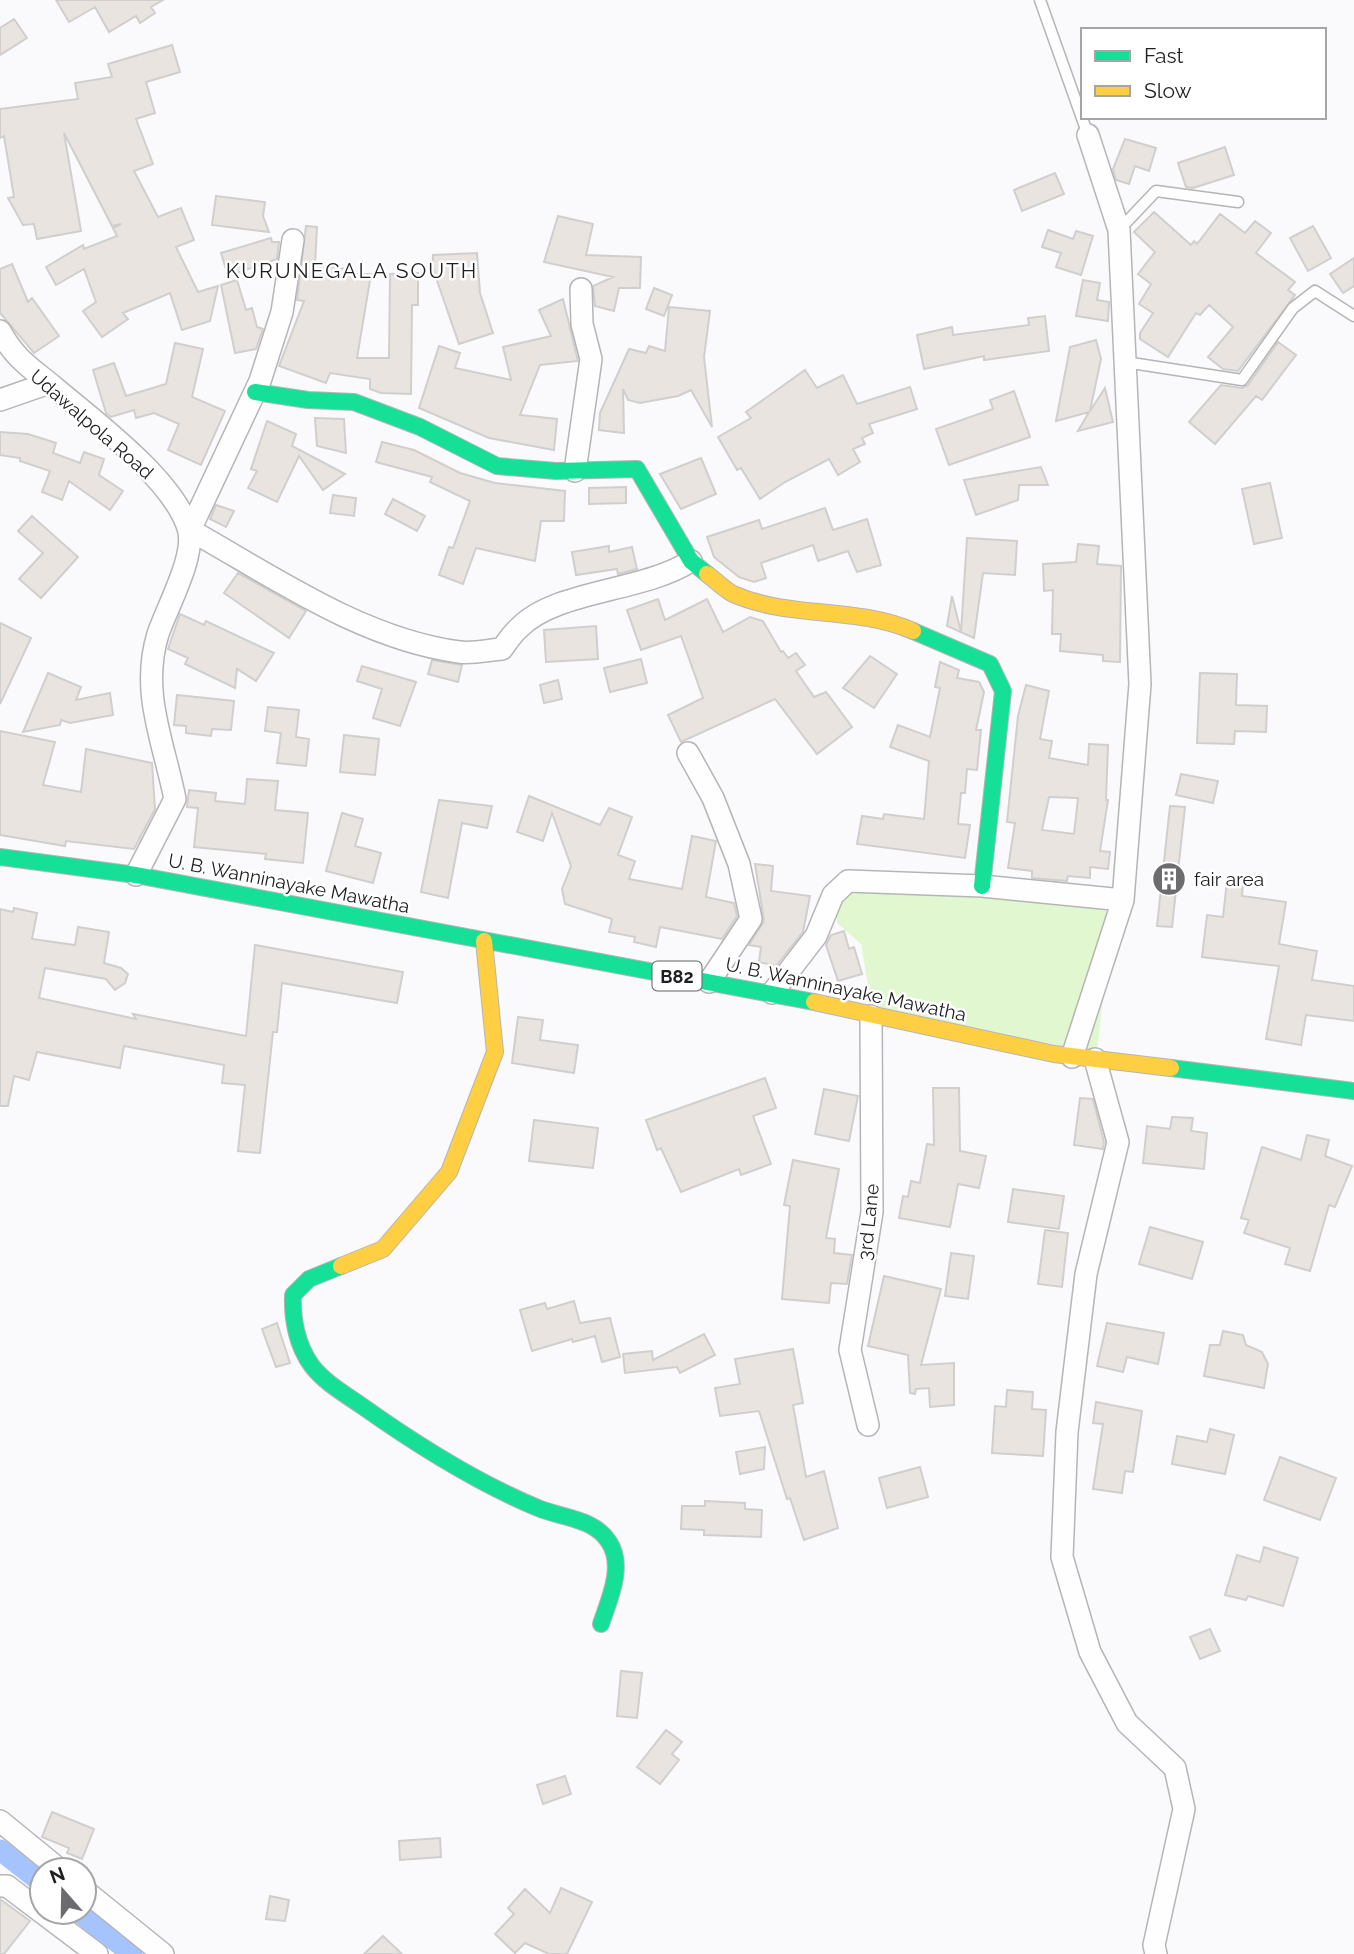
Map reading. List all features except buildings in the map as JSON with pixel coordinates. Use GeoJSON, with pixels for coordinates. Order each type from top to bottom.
{"type":"FeatureCollection","features":[{"type":"Feature","properties":{"kind":"street"},"geometry":{"type":"LineString","coordinates":[[1072,1057],[1123,900],[1140,684],[1119,230],[1088,135]]}},
{"type":"Feature","properties":{"kind":"street"},"geometry":{"type":"LineString","coordinates":[[136,875],[175,799],[150,698],[158,635],[185,563],[190,530],[255,392],[282,312],[293,240]]}},
{"type":"Feature","properties":{"kind":"street"},"geometry":{"type":"LineString","coordinates":[[575,471],[591,359],[582,324],[581,289]]}},
{"type":"Feature","properties":{"kind":"street","name":"Udawalpola Road"},"geometry":{"type":"LineString","coordinates":[[0,331],[9,347],[29,371],[49,383],[124,447],[162,485],[179,506],[190,530]]}},
{"type":"Feature","properties":{"kind":"street"},"geometry":{"type":"LineString","coordinates":[[0,400],[49,383]]}},
{"type":"Feature","properties":{"kind":"street"},"geometry":{"type":"LineString","coordinates":[[255,392],[308,401],[354,402],[421,427],[497,466],[575,471],[637,469],[691,561],[731,593],[773,607],[885,620],[990,664],[1003,691],[982,886]]}},
{"type":"Feature","properties":{"kind":"street"},"geometry":{"type":"LineString","coordinates":[[190,530],[339,612],[406,642],[462,653],[502,649],[520,626],[550,608],[670,574],[691,561]]}},
{"type":"Feature","properties":{"kind":"street"},"geometry":{"type":"LineString","coordinates":[[688,753],[713,799],[738,864],[751,919],[709,982]]}},
{"type":"Feature","properties":{"kind":"street","name":"U. B. Wanninayake Mawatha"},"geometry":{"type":"LineString","coordinates":[[0,857],[136,875],[772,993],[1072,1057],[1354,1091]]}},
{"type":"Feature","properties":{"kind":"street"},"geometry":{"type":"LineString","coordinates":[[772,993],[816,936],[833,895],[848,881],[982,886],[1123,900]]}},
{"type":"Feature","properties":{"kind":"street"},"geometry":{"type":"LineString","coordinates":[[484,941],[495,1052],[449,1172],[383,1249],[309,1279],[293,1295],[294,1324],[312,1365],[330,1383],[408,1438],[537,1508],[594,1527],[603,1533],[612,1548],[616,1567],[601,1623]]}},
{"type":"Feature","properties":{"kind":"street","name":"3rd Lane"},"geometry":{"type":"LineString","coordinates":[[868,1425],[850,1350],[873,1212],[871,1016]]}},
{"type":"Feature","properties":{"kind":"street"},"geometry":{"type":"LineString","coordinates":[[1095,1059],[1118,1142],[1087,1274],[1067,1432],[1062,1557],[1090,1652],[1127,1723],[1175,1768],[1184,1809],[1154,1945],[1156,1954]]}},
{"type":"Feature","properties":{"kind":"street"},"geometry":{"type":"LineString","coordinates":[[0,1821],[43,1856]]}},
{"type":"Feature","properties":{"kind":"street"},"geometry":{"type":"LineString","coordinates":[[0,1886],[7,1886],[97,1954]]}},
{"type":"Feature","properties":{"kind":"street"},"geometry":{"type":"LineString","coordinates":[[98,1901],[163,1954]]}},
{"type":"Feature","properties":{"kind":"lane"},"geometry":{"type":"LineString","coordinates":[[1040,0],[1081,115]]}},
{"type":"Feature","properties":{"kind":"lane"},"geometry":{"type":"LineString","coordinates":[[1082,119],[1088,135]]}},
{"type":"Feature","properties":{"kind":"lane"},"geometry":{"type":"LineString","coordinates":[[1119,230],[1156,191],[1238,202]]}},
{"type":"Feature","properties":{"kind":"lane"},"geometry":{"type":"LineString","coordinates":[[1124,362],[1242,380],[1293,308],[1315,291],[1354,316]]}},
{"type":"Feature","properties":{"kind":"green space"},"geometry":{"type":"Polygon","coordinates":[[[857,886],[1049,902],[1112,912],[1097,1053],[872,1009],[861,944],[837,923],[837,905],[857,886]]]}},
{"type":"Feature","properties":{"kind":"waterway"},"geometry":{"type":"LineString","coordinates":[[0,1850],[28,1872]]}},
{"type":"Feature","properties":{"kind":"waterway"},"geometry":{"type":"LineString","coordinates":[[97,1926],[132,1954]]}},
{"type":"Feature","properties":{"kind":"traffic: fast"},"geometry":{"type":"LineString","coordinates":[[255,392],[308,400],[354,402],[420,427],[497,466],[556,471],[637,469],[691,561],[707,574]]}},
{"type":"Feature","properties":{"kind":"traffic: fast"},"geometry":{"type":"LineString","coordinates":[[913,631],[990,664],[1003,691],[982,886]]}},
{"type":"Feature","properties":{"kind":"traffic: fast"},"geometry":{"type":"LineString","coordinates":[[0,857],[136,875],[814,1002]]}},
{"type":"Feature","properties":{"kind":"traffic: fast"},"geometry":{"type":"LineString","coordinates":[[1171,1068],[1354,1091]]}},
{"type":"Feature","properties":{"kind":"traffic: fast"},"geometry":{"type":"LineString","coordinates":[[341,1266],[309,1279],[293,1295],[296,1332],[312,1366],[335,1388],[447,1462],[515,1498],[586,1523],[603,1534],[614,1551],[616,1572],[601,1624]]}},
{"type":"Feature","properties":{"kind":"traffic: slow"},"geometry":{"type":"LineString","coordinates":[[707,574],[733,594],[755,602],[869,618],[913,631]]}},
{"type":"Feature","properties":{"kind":"traffic: slow"},"geometry":{"type":"LineString","coordinates":[[341,1266],[383,1249],[449,1172],[495,1052],[484,941]]}},
{"type":"Feature","properties":{"kind":"traffic: slow"},"geometry":{"type":"LineString","coordinates":[[814,1002],[1054,1054],[1171,1068]]}},
{"type":"Feature","properties":{"kind":"place","name":"fair area"},"geometry":{"type":"Point","coordinates":[1169,879]}},
{"type":"Feature","properties":{"kind":"district","name":"KURUNEGALA SOUTH"},"geometry":{"type":"Point","coordinates":[352,270]}}]}
